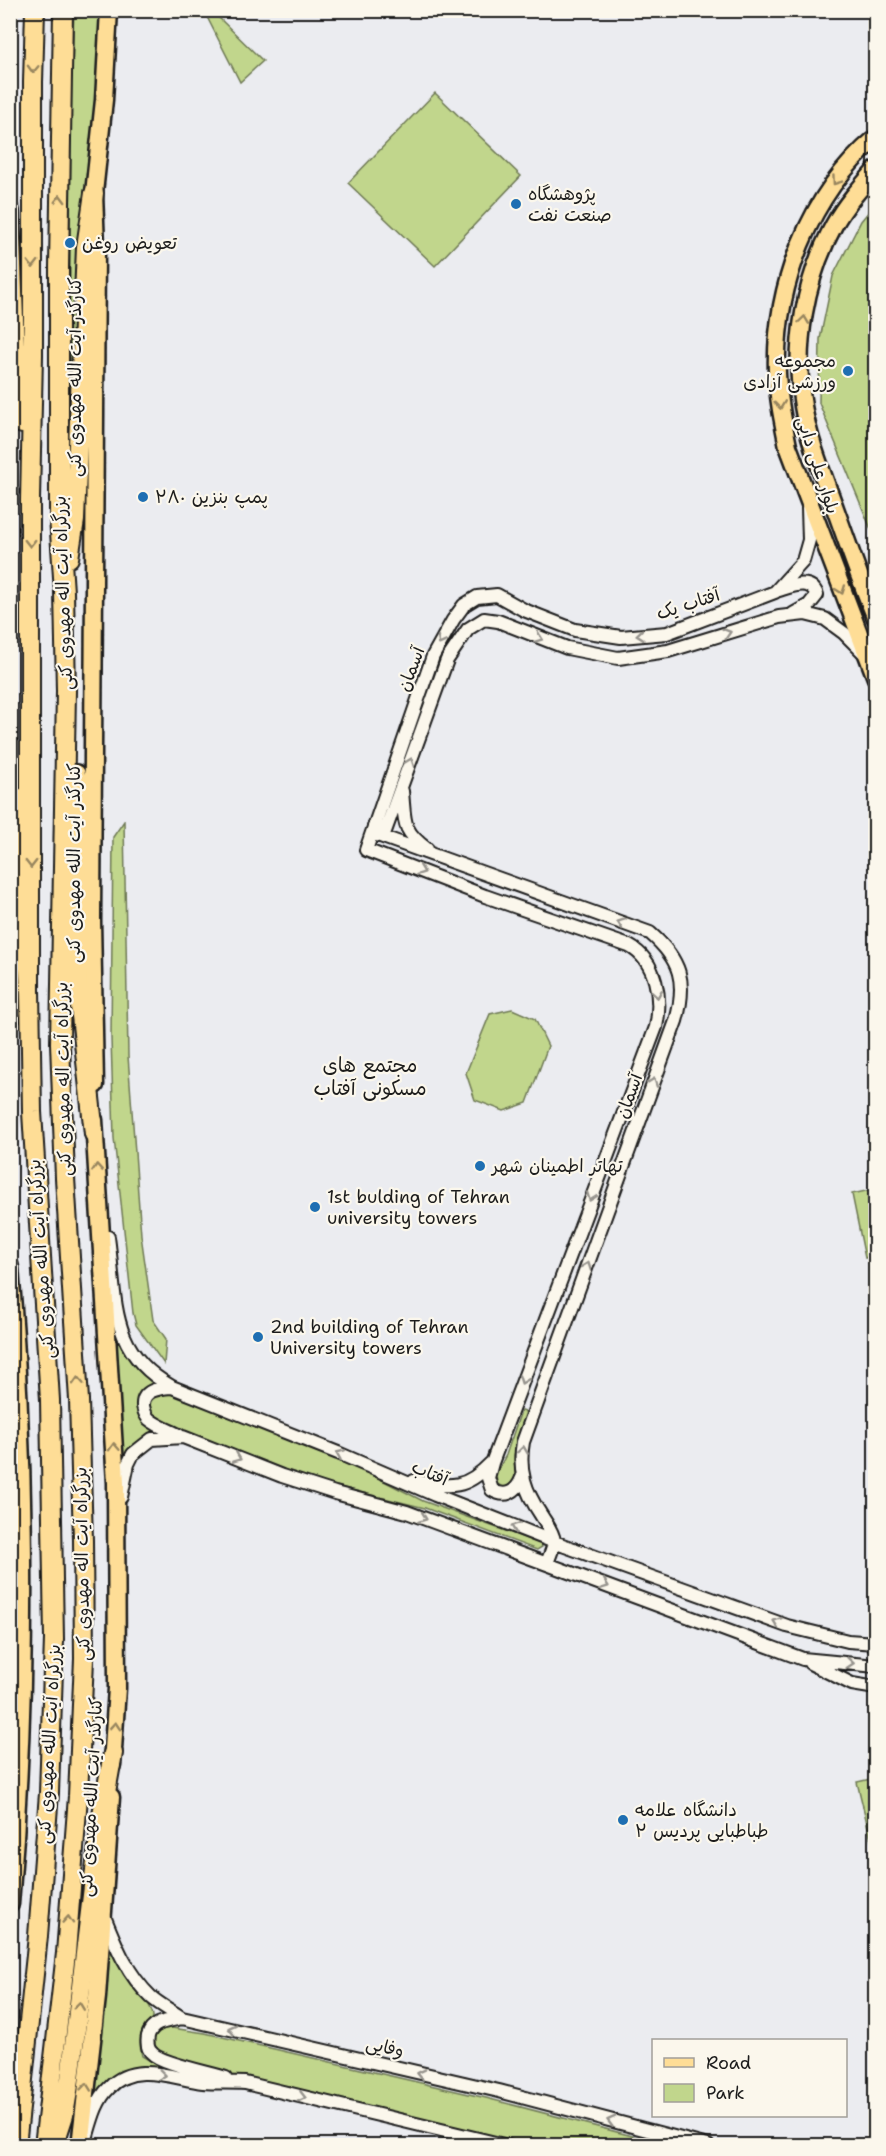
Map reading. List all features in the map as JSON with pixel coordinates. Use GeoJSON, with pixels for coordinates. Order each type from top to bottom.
{"type":"FeatureCollection","features":[{"type":"Feature","properties":{"kind":"highway","name":"بزرگراه آیت الله مهدوی کنی"},"geometry":{"type":"LineString","coordinates":[[16,2145],[38,1936],[49,1793],[54,1639],[50,1400],[32,1112],[29,746],[35,10]]}},
{"type":"Feature","properties":{"kind":"highway","name":"بزرگراه آیت اله مهدوی کنی"},"geometry":{"type":"LineString","coordinates":[[45,2145],[66,1953],[78,1796],[84,1659],[79,1400],[65,1178],[60,1043],[66,691],[64,592],[59,517],[59,243],[63,10]]}},
{"type":"Feature","properties":{"kind":"highway"},"geometry":{"type":"LineString","coordinates":[[64,592],[75,520],[86,247],[94,194]]}},
{"type":"Feature","properties":{"kind":"highway"},"geometry":{"type":"LineString","coordinates":[[10,211],[16,372],[30,500]]}},
{"type":"Feature","properties":{"kind":"highway"},"geometry":{"type":"LineString","coordinates":[[66,691],[72,717],[77,799],[78,988],[94,1134]]}},
{"type":"Feature","properties":{"kind":"highway"},"geometry":{"type":"LineString","coordinates":[[10,1017],[18,803],[29,746]]}},
{"type":"Feature","properties":{"kind":"highway"},"geometry":{"type":"LineString","coordinates":[[54,2145],[64,2115],[70,2079],[98,1843],[113,1753]]}},
{"type":"Feature","properties":{"kind":"highway"},"geometry":{"type":"LineString","coordinates":[[10,2114],[21,2091]]}},
{"type":"Feature","properties":{"kind":"main road","name":"کنارگذر آیت الله مهدوی کنی"},"geometry":{"type":"LineString","coordinates":[[81,2145],[97,1997],[117,1688],[117,1520],[94,1134],[96,1048],[92,920],[96,248],[94,194],[104,100],[109,10]]}},
{"type":"Feature","properties":{"kind":"main road","name":"بلوار علی دایی"},"geometry":{"type":"LineString","coordinates":[[876,138],[841,175],[815,213],[795,258],[783,300],[777,373],[780,409],[788,446],[876,678]]}},
{"type":"Feature","properties":{"kind":"main road","name":"بلوار علی دایی"},"geometry":{"type":"LineString","coordinates":[[876,170],[834,224],[817,266],[806,305],[800,372],[803,406],[810,440],[876,618]]}},
{"type":"Feature","properties":{"kind":"main road"},"geometry":{"type":"LineString","coordinates":[[10,1267],[21,1429],[24,1562],[17,1814],[10,1904]]}},
{"type":"Feature","properties":{"kind":"main road"},"geometry":{"type":"LineString","coordinates":[[10,1454],[14,1481],[22,1498]]}},
{"type":"Feature","properties":{"kind":"street","name":"آفتاب یک"},"geometry":{"type":"LineString","coordinates":[[477,597],[497,595],[524,610],[576,630],[621,637],[667,633],[775,592],[803,561],[809,540],[808,499]]}},
{"type":"Feature","properties":{"kind":"street"},"geometry":{"type":"LineString","coordinates":[[775,592],[801,584],[811,585],[815,590],[817,595],[809,605],[790,616]]}},
{"type":"Feature","properties":{"kind":"street"},"geometry":{"type":"LineString","coordinates":[[477,597],[484,619],[498,621],[567,648],[618,658],[668,651],[779,617],[805,614],[825,619],[844,633],[867,656]]}},
{"type":"Feature","properties":{"kind":"street","name":"آسمان"},"geometry":{"type":"LineString","coordinates":[[378,835],[433,656],[464,605],[477,597]]}},
{"type":"Feature","properties":{"kind":"street","name":"آسمان"},"geometry":{"type":"LineString","coordinates":[[484,619],[468,629],[447,660],[401,787],[378,835],[366,850],[638,951],[648,965],[658,992],[659,1015],[492,1462]]}},
{"type":"Feature","properties":{"kind":"street"},"geometry":{"type":"LineString","coordinates":[[401,787],[406,828],[414,839],[437,856]]}},
{"type":"Feature","properties":{"kind":"street","name":"آسمان"},"geometry":{"type":"LineString","coordinates":[[378,835],[650,933],[668,952],[681,978],[682,993],[675,1021],[528,1424],[521,1455],[522,1479],[529,1496],[549,1528],[554,1542]]}},
{"type":"Feature","properties":{"kind":"street","name":"آفتاب"},"geometry":{"type":"LineString","coordinates":[[99,1204],[108,1234],[116,1308],[123,1337],[139,1363],[172,1388],[339,1453],[394,1478],[554,1542],[787,1626],[848,1641],[876,1643]]}},
{"type":"Feature","properties":{"kind":"street"},"geometry":{"type":"LineString","coordinates":[[172,1388],[154,1389],[147,1394],[143,1401],[143,1408],[151,1421],[183,1437],[282,1476],[407,1512],[801,1658],[852,1684],[876,1688]]}},
{"type":"Feature","properties":{"kind":"street"},"geometry":{"type":"LineString","coordinates":[[117,1520],[128,1464],[133,1454],[152,1439],[183,1437]]}},
{"type":"Feature","properties":{"kind":"street"},"geometry":{"type":"LineString","coordinates":[[394,1478],[441,1486],[459,1485],[478,1476],[492,1462]]}},
{"type":"Feature","properties":{"kind":"street"},"geometry":{"type":"LineString","coordinates":[[492,1462],[488,1478],[495,1492],[506,1494],[512,1492],[519,1486],[522,1479]]}},
{"type":"Feature","properties":{"kind":"street"},"geometry":{"type":"LineString","coordinates":[[547,1563],[554,1542]]}},
{"type":"Feature","properties":{"kind":"street"},"geometry":{"type":"LineString","coordinates":[[801,1658],[876,1666]]}},
{"type":"Feature","properties":{"kind":"street","name":"وفایی"},"geometry":{"type":"LineString","coordinates":[[103,1914],[124,1963],[135,1981],[152,1999],[183,2018],[499,2091],[708,2145]]}},
{"type":"Feature","properties":{"kind":"street"},"geometry":{"type":"LineString","coordinates":[[183,2018],[156,2024],[149,2032],[147,2043],[152,2053],[162,2060],[348,2109],[508,2145]]}},
{"type":"Feature","properties":{"kind":"street"},"geometry":{"type":"LineString","coordinates":[[81,2145],[104,2094],[123,2077],[135,2073],[147,2073],[204,2082],[245,2083]]}},
{"type":"Feature","properties":{"kind":"green space"},"geometry":{"type":"Polygon","coordinates":[[[74,11],[102,11],[69,460],[71,90],[74,11]]]}},
{"type":"Feature","properties":{"kind":"green space"},"geometry":{"type":"Polygon","coordinates":[[[204,11],[212,11],[263,61],[240,82],[204,11]]]}},
{"type":"Feature","properties":{"kind":"green space"},"geometry":{"type":"Polygon","coordinates":[[[435,93],[521,176],[435,266],[348,183],[435,93]]]}},
{"type":"Feature","properties":{"kind":"green space","name":"مجموعه ورزشی آزادی"},"geometry":{"type":"Polygon","coordinates":[[[875,204],[875,539],[819,403],[820,339],[833,276],[861,221],[875,204]]]}},
{"type":"Feature","properties":{"kind":"green space"},"geometry":{"type":"Polygon","coordinates":[[[124,821],[128,1056],[141,1235],[153,1320],[166,1339],[164,1364],[136,1325],[133,1313],[114,1138],[111,1038],[113,837],[124,821]]]}},
{"type":"Feature","properties":{"kind":"green space"},"geometry":{"type":"Polygon","coordinates":[[[512,1009],[535,1019],[548,1046],[527,1103],[504,1111],[475,1100],[466,1073],[490,1014],[512,1009]]]}},
{"type":"Feature","properties":{"kind":"green space"},"geometry":{"type":"Polygon","coordinates":[[[875,1189],[875,1256],[865,1258],[852,1194],[875,1189]]]}},
{"type":"Feature","properties":{"kind":"green space"},"geometry":{"type":"Polygon","coordinates":[[[113,1311],[126,1352],[138,1367],[156,1383],[139,1397],[164,1433],[123,1470],[113,1311]]]}},
{"type":"Feature","properties":{"kind":"green space"},"geometry":{"type":"Polygon","coordinates":[[[169,1392],[331,1454],[423,1501],[541,1544],[542,1547],[537,1550],[425,1508],[302,1478],[168,1426],[150,1412],[149,1402],[153,1395],[169,1392]]]}},
{"type":"Feature","properties":{"kind":"green space"},"geometry":{"type":"Polygon","coordinates":[[[521,1411],[527,1412],[514,1455],[515,1478],[511,1485],[503,1487],[497,1484],[496,1474],[506,1455],[521,1411]]]}},
{"type":"Feature","properties":{"kind":"green space"},"geometry":{"type":"Polygon","coordinates":[[[875,1778],[875,1843],[872,1844],[857,1782],[875,1778]]]}},
{"type":"Feature","properties":{"kind":"green space"},"geometry":{"type":"Polygon","coordinates":[[[106,1939],[152,2011],[151,2022],[141,2034],[142,2056],[157,2065],[202,2076],[151,2068],[125,2070],[114,2075],[106,2083],[90,2117],[106,1939]]]}},
{"type":"Feature","properties":{"kind":"green space"},"geometry":{"type":"Polygon","coordinates":[[[172,2028],[205,2033],[486,2098],[667,2145],[531,2145],[198,2068],[155,2050],[153,2043],[156,2033],[162,2029],[172,2028]]]}},
{"type":"Feature","properties":{"kind":"place","name":"پژوهشگاه صنعت نفت"},"geometry":{"type":"Point","coordinates":[516,204]}},
{"type":"Feature","properties":{"kind":"place","name":"تعویض روغن"},"geometry":{"type":"Point","coordinates":[70,243]}},
{"type":"Feature","properties":{"kind":"place","name":"مجموعه ورزشی آزادی"},"geometry":{"type":"Point","coordinates":[848,371]}},
{"type":"Feature","properties":{"kind":"place","name":"پمپ بنزین ۲۸۰"},"geometry":{"type":"Point","coordinates":[143,497]}},
{"type":"Feature","properties":{"kind":"place","name":"تهاتر اطمینان شهر"},"geometry":{"type":"Point","coordinates":[480,1166]}},
{"type":"Feature","properties":{"kind":"place","name":"1st bulding of Tehran university towers"},"geometry":{"type":"Point","coordinates":[315,1207]}},
{"type":"Feature","properties":{"kind":"place","name":"2nd building of Tehran University towers"},"geometry":{"type":"Point","coordinates":[258,1337]}},
{"type":"Feature","properties":{"kind":"place","name":"دانشگاه علامه طباطبایی پردیس ۲"},"geometry":{"type":"Point","coordinates":[623,1820]}},
{"type":"Feature","properties":{"kind":"district","name":"مجتمع های مسکونی آفتاب"},"geometry":{"type":"Point","coordinates":[370,1076]}}]}
